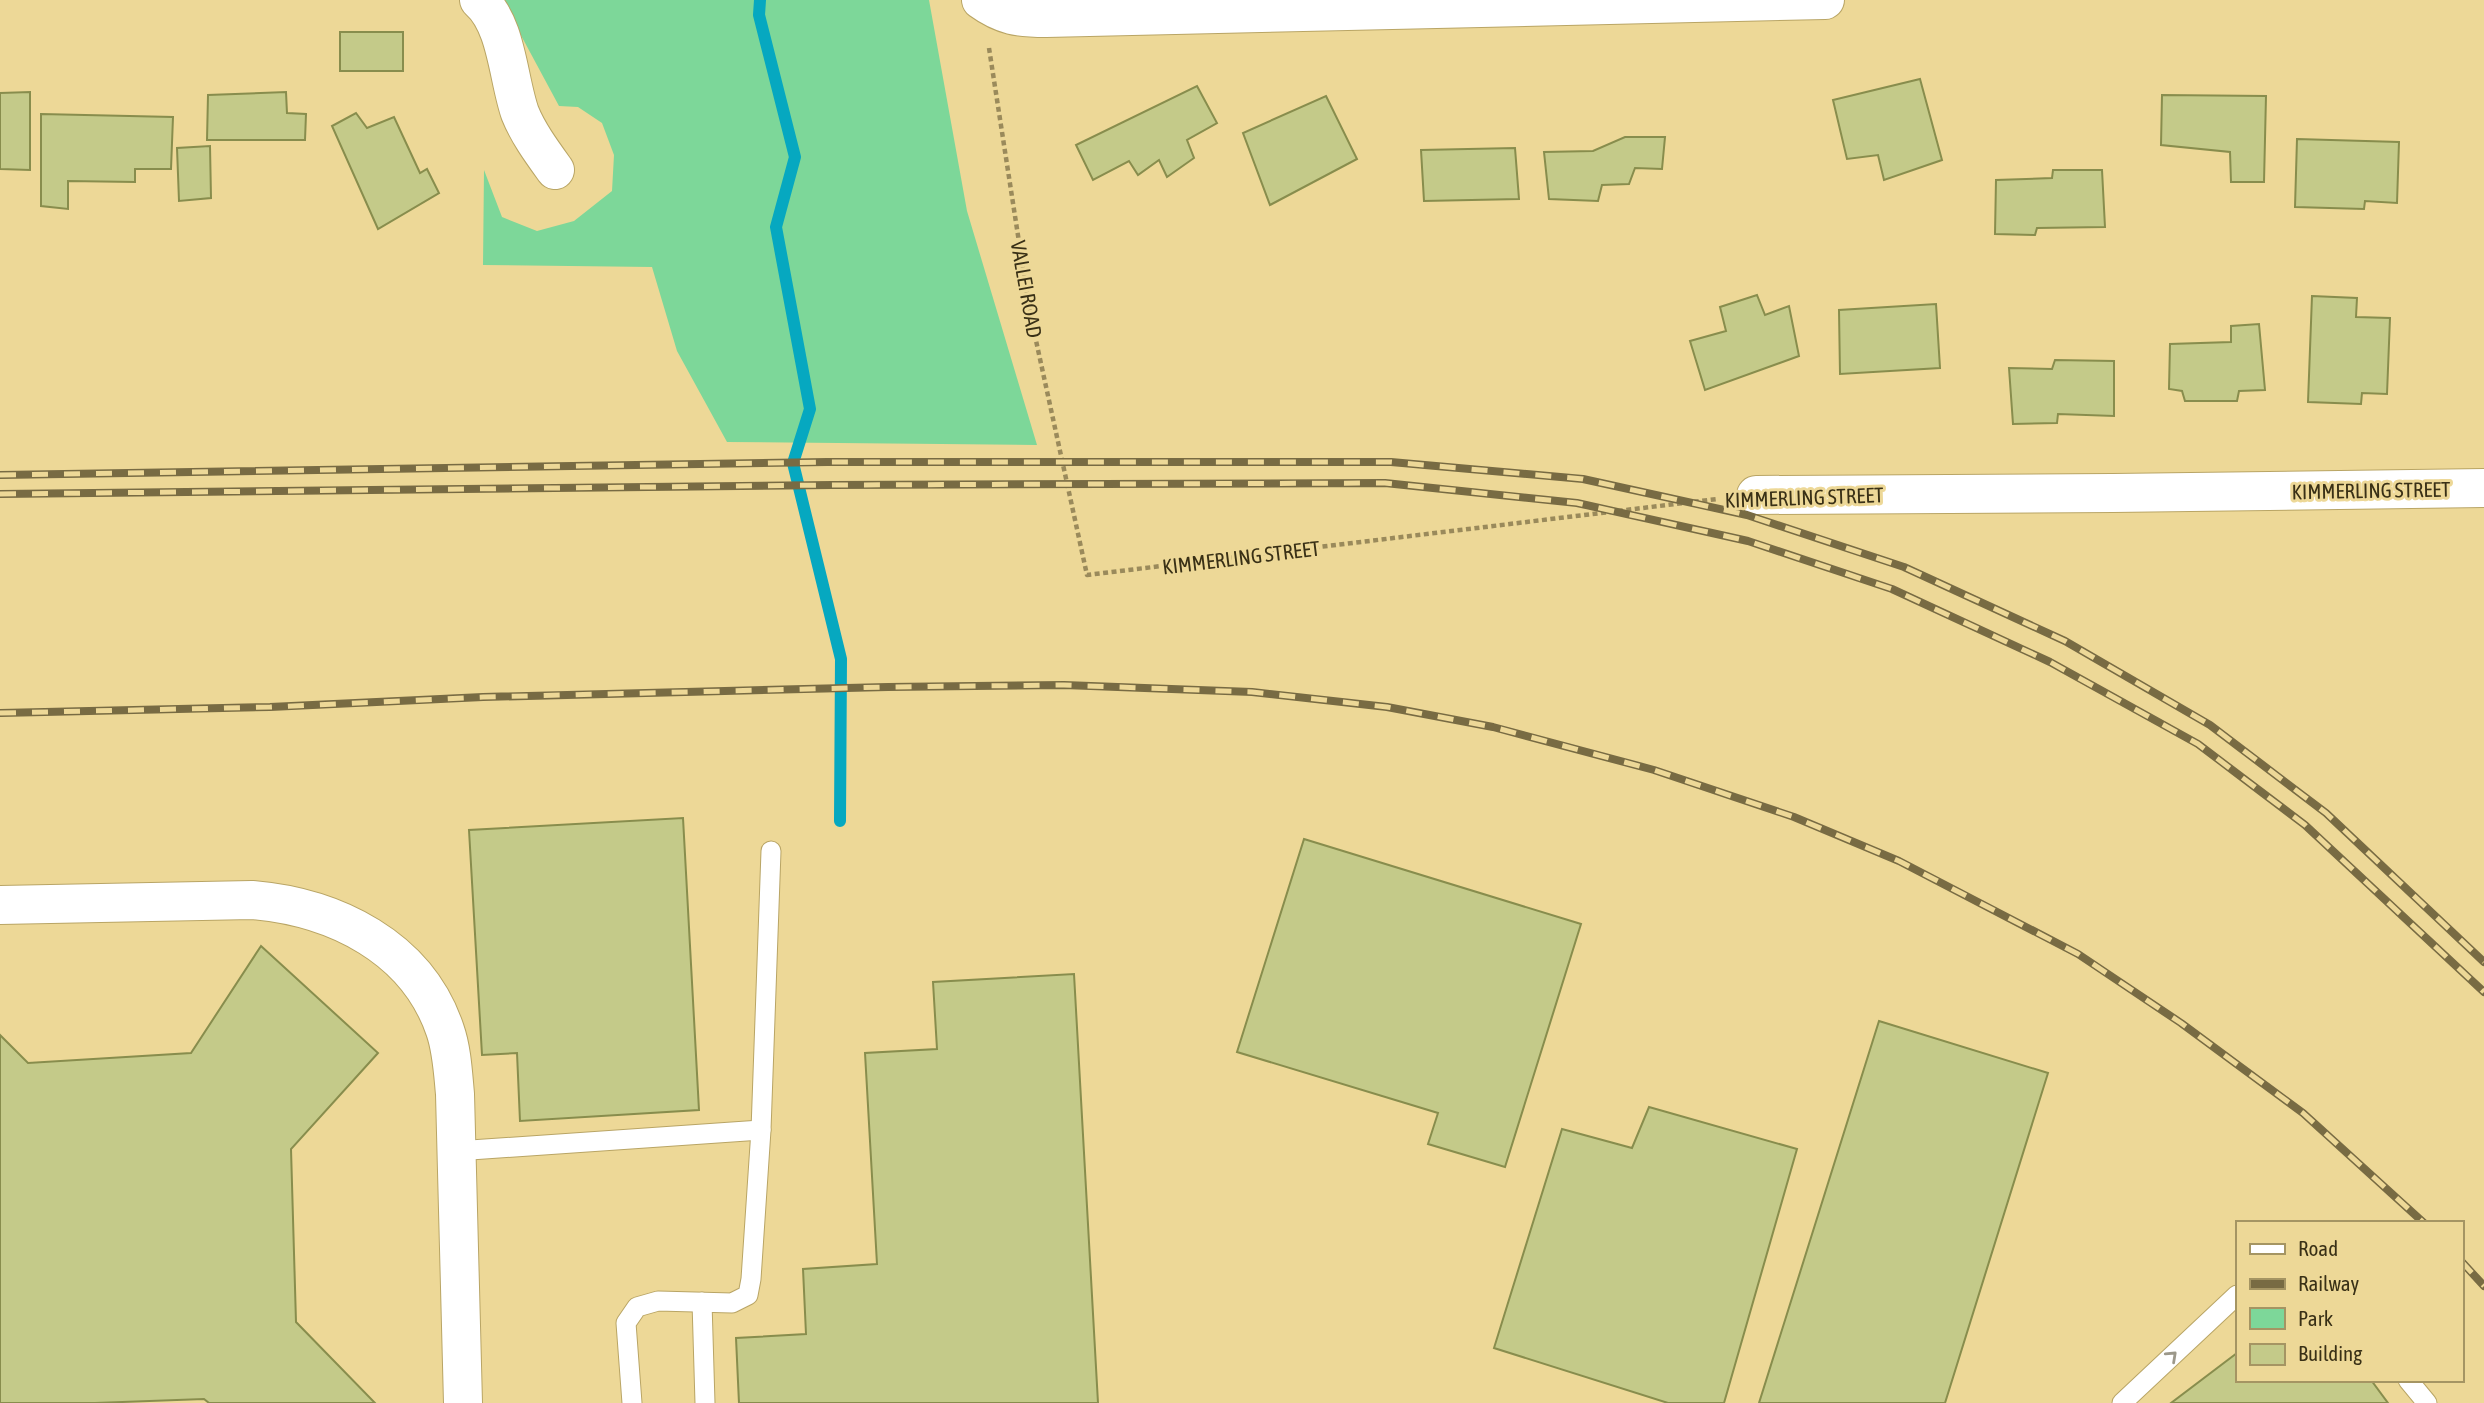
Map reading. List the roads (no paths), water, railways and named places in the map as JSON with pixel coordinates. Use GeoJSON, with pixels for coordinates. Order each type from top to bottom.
{"type":"FeatureCollection","features":[{"type":"Feature","properties":{"kind":"street"},"geometry":{"type":"LineString","coordinates":[[479,0],[491,14],[500,34],[510,82],[521,116],[555,170]]}},
{"type":"Feature","properties":{"kind":"street"},"geometry":{"type":"LineString","coordinates":[[981,1],[1000,13],[1024,18],[1046,18],[1825,0]]}},
{"type":"Feature","properties":{"kind":"street","name":"KIMMERLING STREET"},"geometry":{"type":"LineString","coordinates":[[1756,495],[2484,488]]}},
{"type":"Feature","properties":{"kind":"street"},"geometry":{"type":"LineString","coordinates":[[0,905],[252,900],[281,902],[317,911],[353,925],[385,946],[410,971],[431,999],[445,1031],[452,1062],[463,1403]]}},
{"type":"Feature","properties":{"kind":"lane"},"geometry":{"type":"LineString","coordinates":[[632,1403],[626,1323],[637,1307],[658,1301],[732,1303],[748,1295],[761,1130],[771,851]]}},
{"type":"Feature","properties":{"kind":"lane"},"geometry":{"type":"LineString","coordinates":[[456,1151],[761,1130]]}},
{"type":"Feature","properties":{"kind":"lane"},"geometry":{"type":"LineString","coordinates":[[2122,1403],[2236,1296]]}},
{"type":"Feature","properties":{"kind":"lane"},"geometry":{"type":"LineString","coordinates":[[702,1302],[705,1403]]}},
{"type":"Feature","properties":{"kind":"lane"},"geometry":{"type":"LineString","coordinates":[[2410,1382],[2427,1403]]}},
{"type":"Feature","properties":{"kind":"waterway"},"geometry":{"type":"LineString","coordinates":[[760,0],[759,15],[795,157],[776,227],[810,409],[793,463],[841,659],[840,821]]}},
{"type":"Feature","properties":{"kind":"railway"},"geometry":{"type":"LineString","coordinates":[[0,475],[827,462],[1391,462],[1583,479],[1747,515],[1904,567],[2065,641],[2210,725],[2326,813],[2484,962]]}},
{"type":"Feature","properties":{"kind":"railway"},"geometry":{"type":"LineString","coordinates":[[0,494],[832,485],[1385,483],[1577,503],[1748,541],[1892,589],[2050,662],[2198,744],[2305,825],[2484,992]]}},
{"type":"Feature","properties":{"kind":"railway"},"geometry":{"type":"LineString","coordinates":[[0,713],[270,707],[483,697],[1064,685],[1252,692],[1387,707],[1493,727],[1654,770],[1794,817],[1899,861],[2078,954],[2181,1023],[2303,1113],[2422,1221]]}},
{"type":"Feature","properties":{"kind":"railway"},"geometry":{"type":"LineString","coordinates":[[2463,1263],[2484,1286]]}}]}
